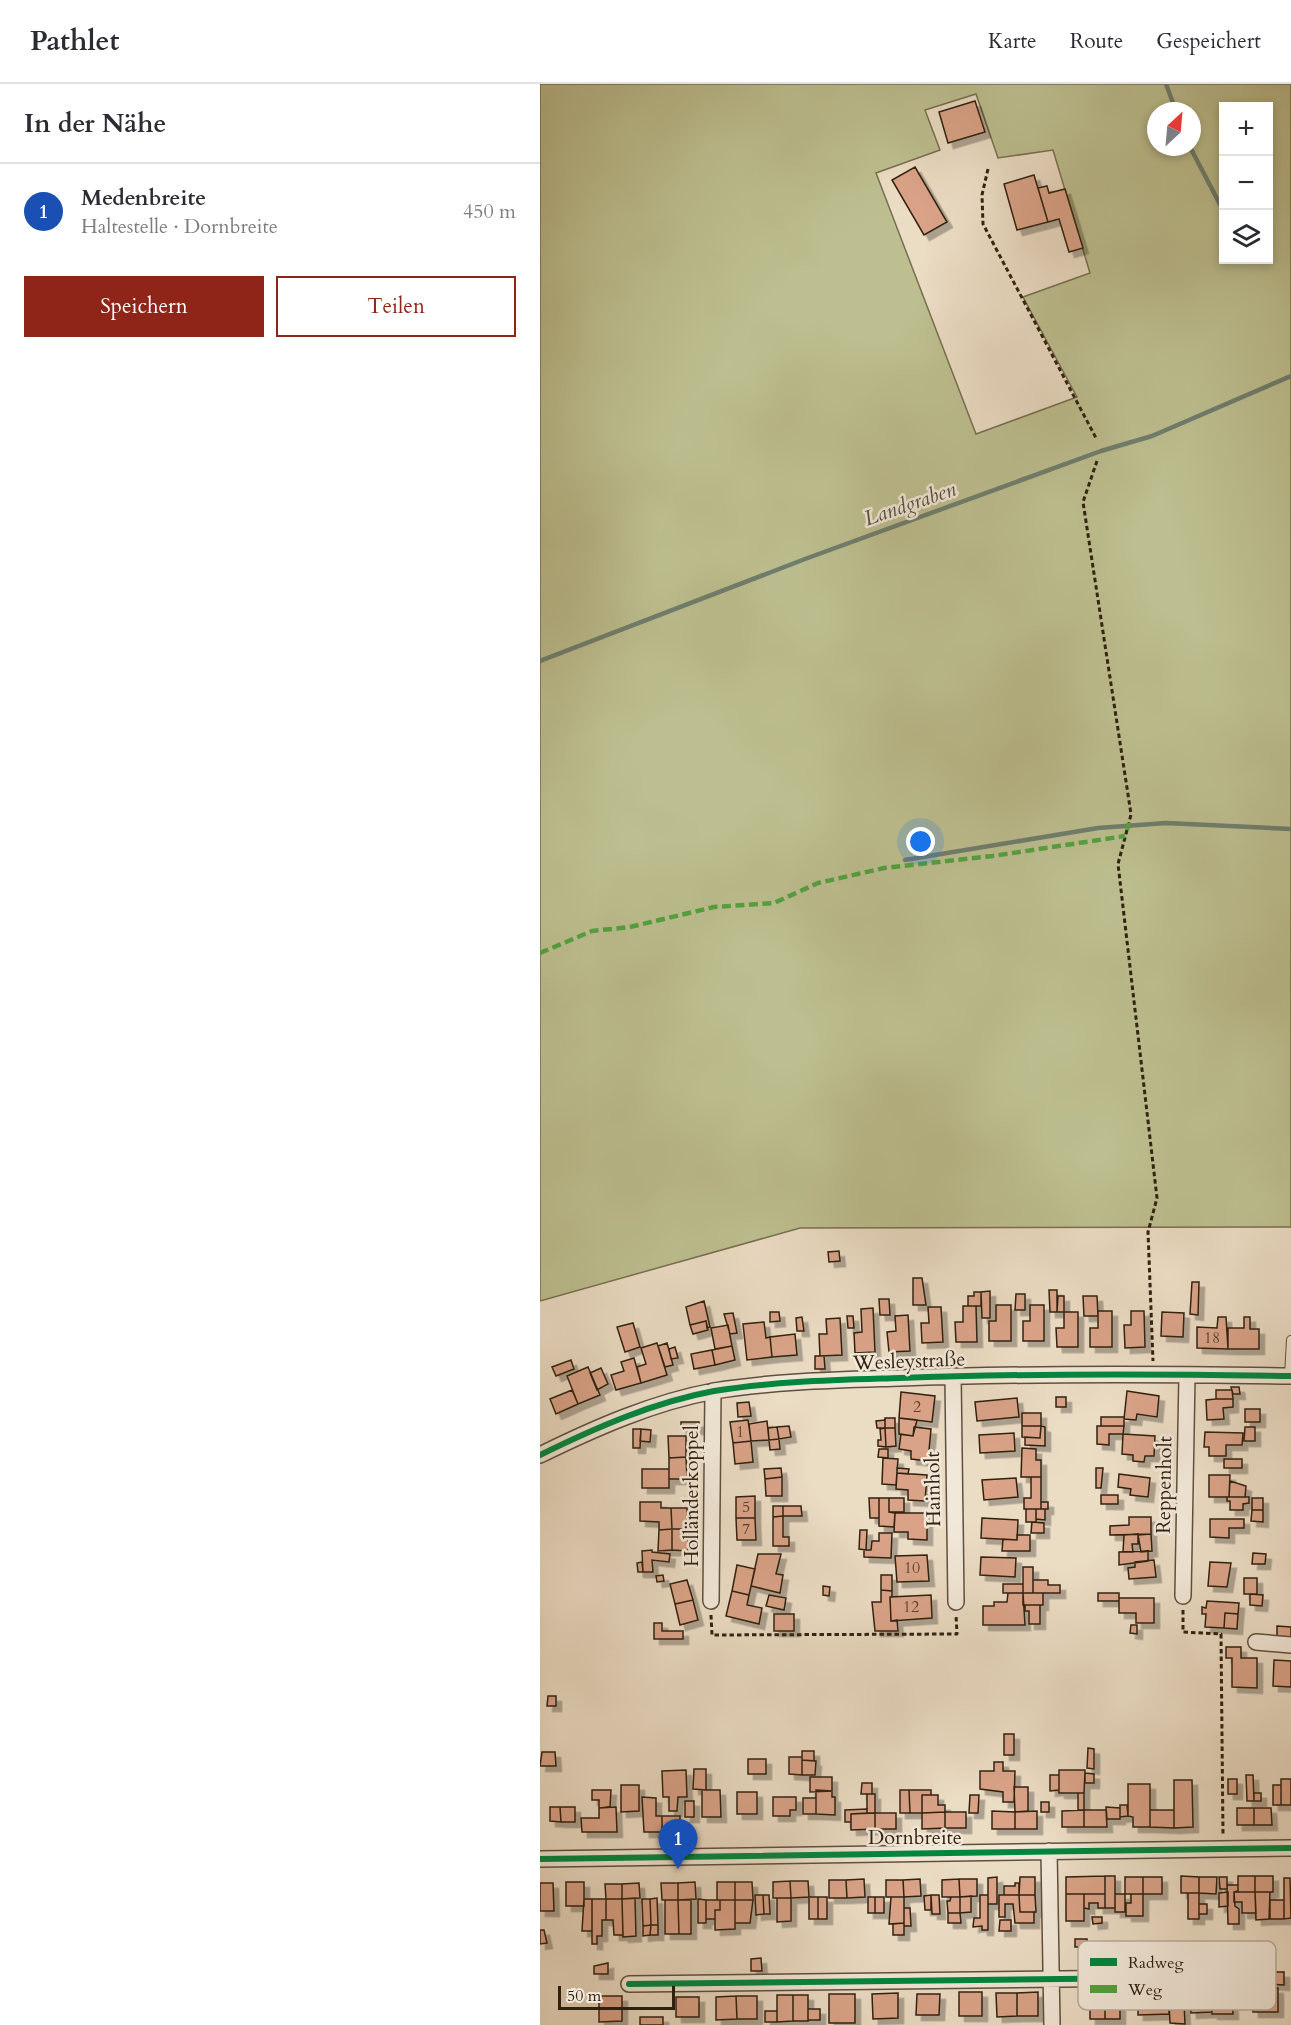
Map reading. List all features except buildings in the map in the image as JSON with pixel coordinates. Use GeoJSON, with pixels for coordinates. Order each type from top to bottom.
{"type":"FeatureCollection","features":[{"type":"Feature","properties":{"kind":"street","name":"Wesleystraße"},"geometry":{"type":"LineString","coordinates":[[540,1455],[619,1419],[713,1391],[777,1383],[953,1376],[1153,1374],[1290,1376]]}},
{"type":"Feature","properties":{"kind":"street","name":"Reppenholt"},"geometry":{"type":"LineString","coordinates":[[1183,1596],[1187,1375]]}},
{"type":"Feature","properties":{"kind":"street","name":"Hainholt"},"geometry":{"type":"LineString","coordinates":[[953,1376],[956,1602]]}},
{"type":"Feature","properties":{"kind":"street","name":"Holländerkoppel"},"geometry":{"type":"LineString","coordinates":[[711,1601],[713,1391]]}},
{"type":"Feature","properties":{"kind":"street"},"geometry":{"type":"LineString","coordinates":[[1256,1642],[1291,1645]]}},
{"type":"Feature","properties":{"kind":"street","name":"Dornbreite"},"geometry":{"type":"LineString","coordinates":[[540,1859],[1291,1848]]}},
{"type":"Feature","properties":{"kind":"street"},"geometry":{"type":"LineString","coordinates":[[1049,1851],[1052,2025]]}},
{"type":"Feature","properties":{"kind":"street"},"geometry":{"type":"LineString","coordinates":[[629,1984],[1078,1979]]}},
{"type":"Feature","properties":{"kind":"lane"},"geometry":{"type":"LineString","coordinates":[[1290,1376],[1291,1340]]}},
{"type":"Feature","properties":{"kind":"path"},"geometry":{"type":"LineString","coordinates":[[988,169],[982,195],[983,224],[1096,438]]}},
{"type":"Feature","properties":{"kind":"path"},"geometry":{"type":"LineString","coordinates":[[1097,461],[1083,502],[1131,814],[1129,823]]}},
{"type":"Feature","properties":{"kind":"path"},"geometry":{"type":"LineString","coordinates":[[1127,830],[1118,864],[1157,1198],[1148,1232],[1153,1374]]}},
{"type":"Feature","properties":{"kind":"path"},"geometry":{"type":"LineString","coordinates":[[1183,1596],[1184,1632],[1221,1634],[1223,1848]]}},
{"type":"Feature","properties":{"kind":"path"},"geometry":{"type":"LineString","coordinates":[[711,1601],[712,1635],[957,1634],[956,1602]]}},
{"type":"Feature","properties":{"kind":"green space"},"geometry":{"type":"Polygon","coordinates":[[[540,84],[1291,84],[1291,1227],[800,1228],[540,1301],[540,84]],[[976,94],[925,110],[940,150],[876,173],[976,434],[1077,397],[1023,297],[1090,273],[1053,150],[998,158],[976,94]]]}},
{"type":"Feature","properties":{"kind":"waterway"},"geometry":{"type":"LineString","coordinates":[[1166,84],[1173,102]]}},
{"type":"Feature","properties":{"kind":"waterway"},"geometry":{"type":"LineString","coordinates":[[1195,156],[1223,210]]}},
{"type":"Feature","properties":{"kind":"waterway","name":"Landgraben"},"geometry":{"type":"LineString","coordinates":[[540,661],[805,559],[1101,451],[1152,436],[1291,376]]}},
{"type":"Feature","properties":{"kind":"waterway"},"geometry":{"type":"LineString","coordinates":[[905,860],[1098,828],[1166,823],[1291,829]]}},
{"type":"Feature","properties":{"kind":"marked path"},"geometry":{"type":"LineString","coordinates":[[1127,830],[1129,823]]}},
{"type":"Feature","properties":{"kind":"marked path"},"geometry":{"type":"LineString","coordinates":[[540,953],[592,931],[630,927],[714,907],[774,903],[818,883],[884,868],[993,856],[1125,836]]}},
{"type":"Feature","properties":{"kind":"cycle path"},"geometry":{"type":"LineString","coordinates":[[540,1455],[647,1409],[714,1391],[760,1385],[830,1380],[998,1375],[1291,1376]]}},
{"type":"Feature","properties":{"kind":"cycle path"},"geometry":{"type":"LineString","coordinates":[[540,1859],[1291,1848]]}},
{"type":"Feature","properties":{"kind":"cycle path"},"geometry":{"type":"LineString","coordinates":[[629,1984],[1078,1979]]}},
{"type":"Feature","properties":{"kind":"place","name":"Medenbreite"},"geometry":{"type":"Point","coordinates":[678,1869]}}]}
